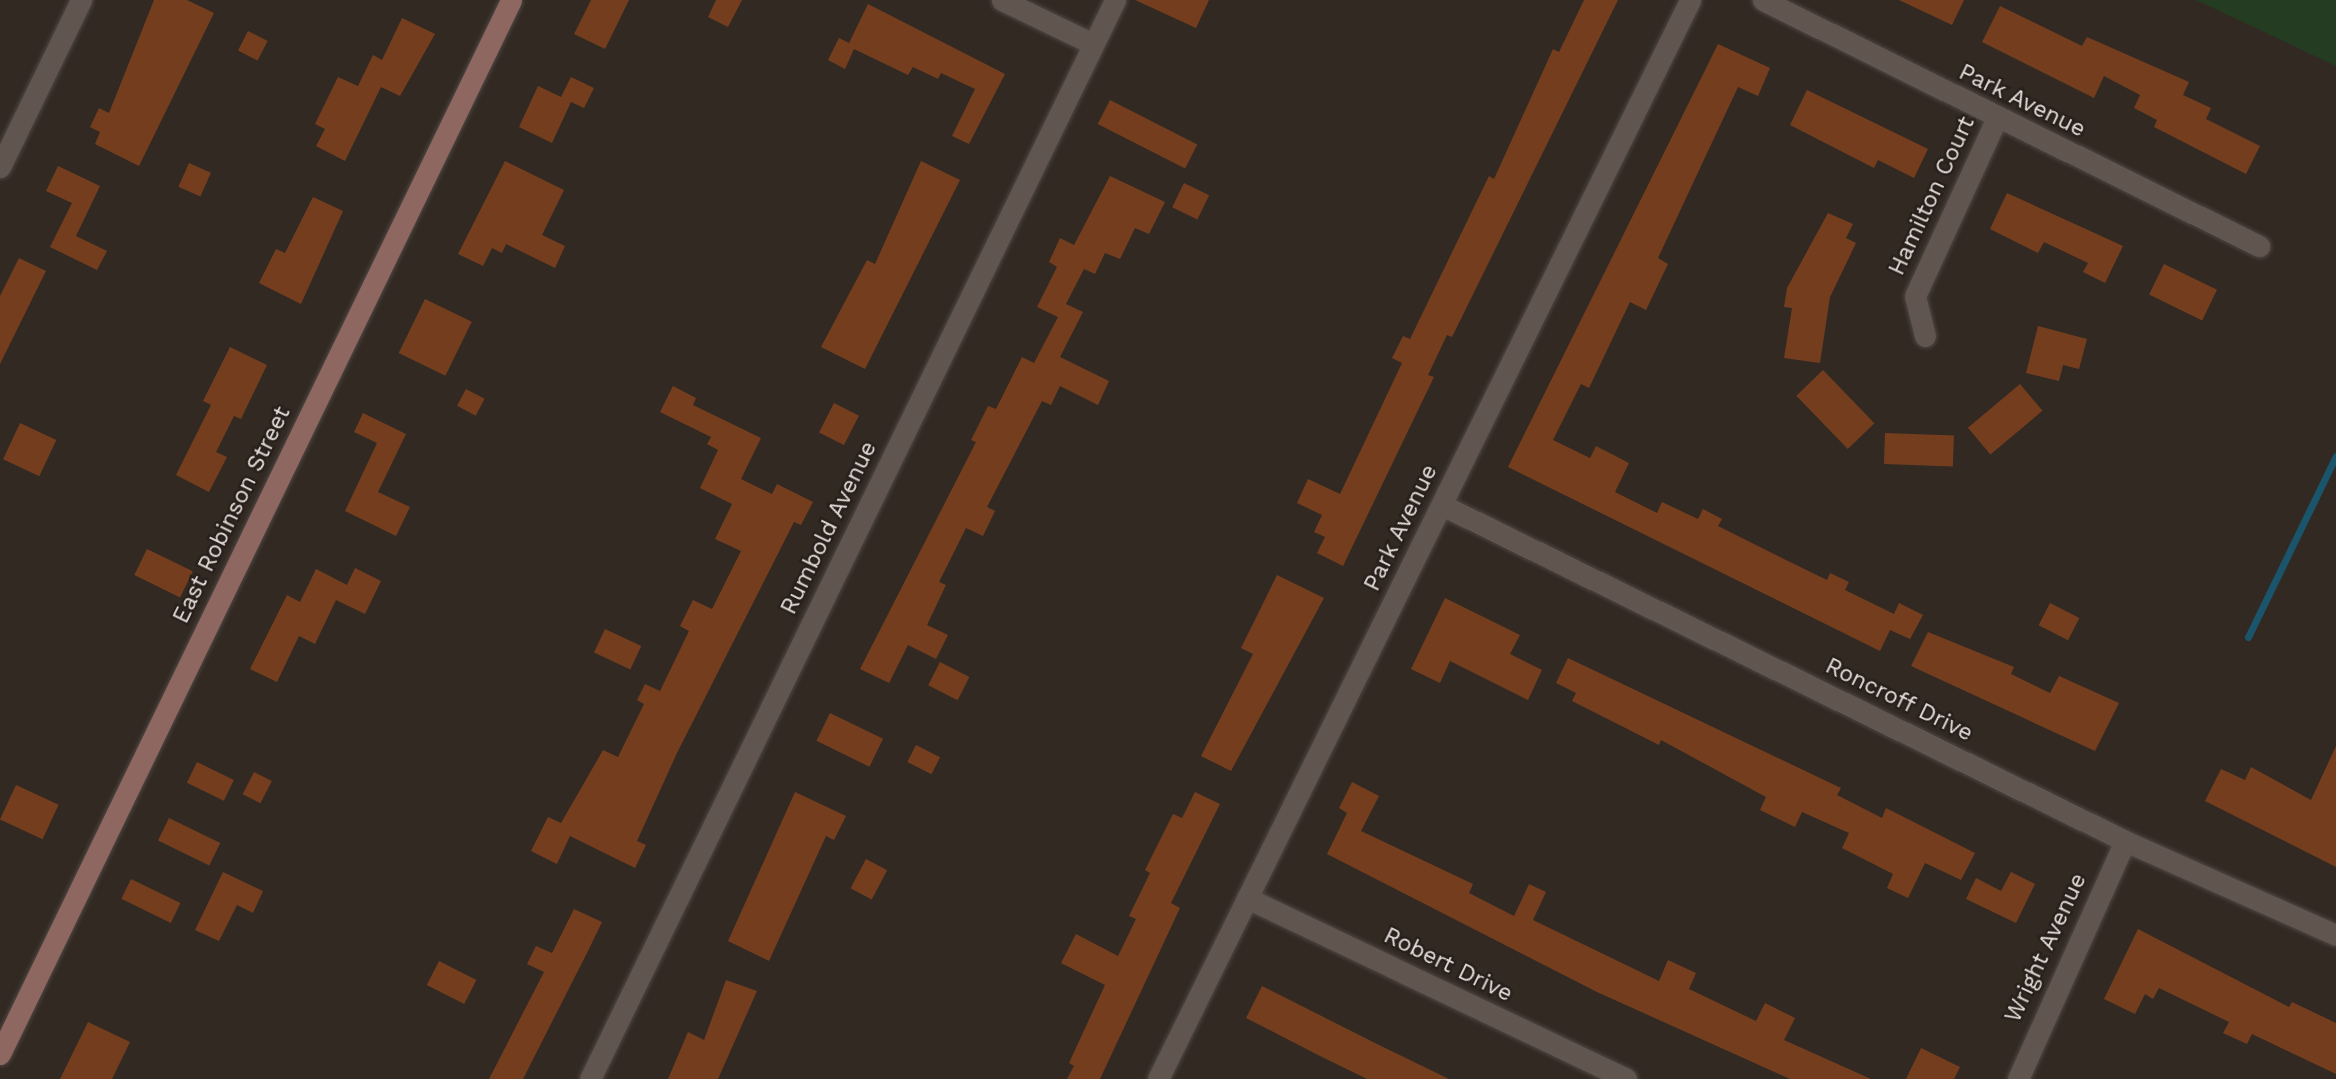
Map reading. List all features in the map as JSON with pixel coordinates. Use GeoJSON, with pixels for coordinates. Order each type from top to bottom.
{"type":"FeatureCollection","features":[{"type":"Feature","properties":{"kind":"street"},"geometry":{"type":"LineString","coordinates":[[0,167],[81,0]]}},
{"type":"Feature","properties":{"kind":"street","name":"East Robinson Street"},"geometry":{"type":"LineString","coordinates":[[0,1054],[511,0]]}},
{"type":"Feature","properties":{"kind":"street"},"geometry":{"type":"LineString","coordinates":[[1002,0],[1093,44]]}},
{"type":"Feature","properties":{"kind":"street","name":"Rumbold Avenue"},"geometry":{"type":"LineString","coordinates":[[590,1079],[1115,0]]}},
{"type":"Feature","properties":{"kind":"street","name":"Park Avenue"},"geometry":{"type":"LineString","coordinates":[[1158,1079],[1690,0]]}},
{"type":"Feature","properties":{"kind":"street","name":"Park Avenue"},"geometry":{"type":"LineString","coordinates":[[1763,0],[2259,246]]}},
{"type":"Feature","properties":{"kind":"street","name":"Hamilton Court"},"geometry":{"type":"LineString","coordinates":[[1925,336],[1915,296],[1997,118]]}},
{"type":"Feature","properties":{"kind":"street","name":"Roncroff Drive"},"geometry":{"type":"LineString","coordinates":[[1442,505],[2124,841],[2336,935]]}},
{"type":"Feature","properties":{"kind":"street","name":"Wright Avenue"},"geometry":{"type":"LineString","coordinates":[[2018,1079],[2124,841]]}},
{"type":"Feature","properties":{"kind":"street","name":"Robert Drive"},"geometry":{"type":"LineString","coordinates":[[1247,898],[1626,1079]]}},
{"type":"Feature","properties":{"kind":"green space"},"geometry":{"type":"Polygon","coordinates":[[[2196,0],[2336,0],[2336,66],[2196,0]]]}},
{"type":"Feature","properties":{"kind":"building"},"geometry":{"type":"Polygon","coordinates":[[[154,0],[187,0],[214,13],[139,166],[95,144],[100,132],[90,127],[99,108],[109,113],[154,0]]]}},
{"type":"Feature","properties":{"kind":"building"},"geometry":{"type":"Polygon","coordinates":[[[591,0],[629,0],[605,49],[574,34],[591,0]]]}},
{"type":"Feature","properties":{"kind":"building"},"geometry":{"type":"Polygon","coordinates":[[[716,0],[742,0],[728,27],[708,17],[716,0]]]}},
{"type":"Feature","properties":{"kind":"building"},"geometry":{"type":"Polygon","coordinates":[[[1135,0],[1209,0],[1196,28],[1135,0]]]}},
{"type":"Feature","properties":{"kind":"building"},"geometry":{"type":"Polygon","coordinates":[[[1584,0],[1618,0],[1452,337],[1447,335],[1428,375],[1434,377],[1343,566],[1317,553],[1325,537],[1314,532],[1322,515],[1297,503],[1308,479],[1340,494],[1402,363],[1392,358],[1403,336],[1410,339],[1489,176],[1494,179],[1553,49],[1559,52],[1584,0]]]}},
{"type":"Feature","properties":{"kind":"building"},"geometry":{"type":"Polygon","coordinates":[[[1899,0],[1964,0],[1952,25],[1899,0]]]}},
{"type":"Feature","properties":{"kind":"building"},"geometry":{"type":"Polygon","coordinates":[[[868,4],[1005,74],[969,144],[952,136],[975,89],[941,73],[938,79],[913,67],[908,75],[854,49],[845,69],[828,60],[839,38],[849,43],[868,4]]]}},
{"type":"Feature","properties":{"kind":"building"},"geometry":{"type":"Polygon","coordinates":[[[2000,6],[2082,46],[2087,37],[2189,82],[2183,95],[2211,108],[2206,119],[2260,146],[2246,174],[2154,127],[2157,120],[2134,108],[2140,95],[2104,76],[2094,98],[1982,42],[2000,6]]]}},
{"type":"Feature","properties":{"kind":"building"},"geometry":{"type":"Polygon","coordinates":[[[402,18],[435,34],[400,96],[381,87],[345,161],[316,146],[325,129],[315,124],[338,77],[358,86],[373,55],[382,60],[402,18]]]}},
{"type":"Feature","properties":{"kind":"building"},"geometry":{"type":"Polygon","coordinates":[[[248,31],[268,41],[258,61],[238,51],[248,31]]]}},
{"type":"Feature","properties":{"kind":"building"},"geometry":{"type":"Polygon","coordinates":[[[1718,44],[1770,68],[1758,96],[1738,87],[1658,258],[1668,264],[1646,310],[1630,302],[1589,388],[1581,384],[1553,440],[1590,458],[1596,446],[1629,463],[1615,492],[1657,513],[1662,502],[1698,519],[1703,509],[1722,519],[1718,526],[1827,580],[1830,573],[1849,582],[1845,590],[1894,614],[1899,603],[1923,615],[1910,639],[1890,630],[1880,651],[1508,467],[1718,44]]]}},
{"type":"Feature","properties":{"kind":"building"},"geometry":{"type":"Polygon","coordinates":[[[571,77],[594,88],[584,108],[571,102],[552,143],[519,127],[538,86],[561,97],[571,77]]]}},
{"type":"Feature","properties":{"kind":"building"},"geometry":{"type":"Polygon","coordinates":[[[1807,90],[1928,149],[1914,178],[1878,160],[1874,168],[1790,125],[1807,90]]]}},
{"type":"Feature","properties":{"kind":"building"},"geometry":{"type":"Polygon","coordinates":[[[1110,100],[1197,144],[1185,169],[1098,124],[1110,100]]]}},
{"type":"Feature","properties":{"kind":"building"},"geometry":{"type":"Polygon","coordinates":[[[505,161],[564,190],[542,235],[565,246],[555,268],[506,244],[502,253],[492,248],[483,266],[458,254],[505,161]]]}},
{"type":"Feature","properties":{"kind":"building"},"geometry":{"type":"Polygon","coordinates":[[[921,161],[960,180],[865,369],[821,347],[867,260],[875,264],[921,161]]]}},
{"type":"Feature","properties":{"kind":"building"},"geometry":{"type":"Polygon","coordinates":[[[189,163],[211,173],[200,197],[178,187],[189,163]]]}},
{"type":"Feature","properties":{"kind":"building"},"geometry":{"type":"Polygon","coordinates":[[[58,166],[100,186],[76,236],[107,251],[97,270],[50,247],[72,203],[46,191],[58,166]]]}},
{"type":"Feature","properties":{"kind":"building"},"geometry":{"type":"Polygon","coordinates":[[[1110,176],[1165,202],[1149,234],[1135,228],[1120,259],[1105,253],[1095,274],[1084,269],[1066,304],[1083,312],[1060,357],[1109,381],[1098,405],[1060,386],[1051,405],[1042,401],[987,507],[995,511],[983,536],[966,528],[939,582],[946,585],[927,625],[948,635],[936,659],[908,645],[889,683],[860,669],[976,442],[971,440],[988,406],[996,409],[1022,357],[1034,363],[1058,317],[1037,307],[1057,267],[1049,262],[1060,238],[1074,245],[1110,176]]]}},
{"type":"Feature","properties":{"kind":"building"},"geometry":{"type":"Polygon","coordinates":[[[1184,183],[1209,195],[1197,220],[1172,207],[1184,183]]]}},
{"type":"Feature","properties":{"kind":"building"},"geometry":{"type":"Polygon","coordinates":[[[2007,193],[2123,246],[2105,283],[2083,272],[2088,263],[2044,242],[2038,253],[1990,229],[2007,193]]]}},
{"type":"Feature","properties":{"kind":"building"},"geometry":{"type":"Polygon","coordinates":[[[313,197],[343,211],[301,304],[259,283],[276,249],[285,253],[313,197]]]}},
{"type":"Feature","properties":{"kind":"building"},"geometry":{"type":"Polygon","coordinates":[[[1828,213],[1853,224],[1846,238],[1856,243],[1830,297],[1820,363],[1784,358],[1792,308],[1784,307],[1787,288],[1828,213]]]}},
{"type":"Feature","properties":{"kind":"building"},"geometry":{"type":"Polygon","coordinates":[[[19,258],[46,271],[0,364],[0,296],[19,258]]]}},
{"type":"Feature","properties":{"kind":"building"},"geometry":{"type":"Polygon","coordinates":[[[2164,264],[2217,290],[2202,320],[2149,295],[2164,264]]]}},
{"type":"Feature","properties":{"kind":"building"},"geometry":{"type":"Polygon","coordinates":[[[425,299],[472,322],[445,376],[399,353],[425,299]]]}},
{"type":"Feature","properties":{"kind":"building"},"geometry":{"type":"Polygon","coordinates":[[[2038,326],[2087,339],[2079,369],[2063,365],[2059,381],[2026,373],[2038,326]]]}},
{"type":"Feature","properties":{"kind":"building"},"geometry":{"type":"Polygon","coordinates":[[[230,347],[267,365],[241,419],[234,416],[216,452],[227,457],[209,492],[176,475],[211,405],[203,401],[230,347]]]}},
{"type":"Feature","properties":{"kind":"building"},"geometry":{"type":"Polygon","coordinates":[[[1823,370],[1874,423],[1848,449],[1796,396],[1823,370]]]}},
{"type":"Feature","properties":{"kind":"building"},"geometry":{"type":"Polygon","coordinates":[[[2020,384],[2042,411],[1990,455],[1968,428],[2020,384]]]}},
{"type":"Feature","properties":{"kind":"building"},"geometry":{"type":"Polygon","coordinates":[[[673,386],[696,398],[693,405],[761,438],[741,479],[772,494],[777,484],[813,502],[801,525],[794,522],[677,753],[637,841],[646,845],[635,868],[570,836],[557,864],[531,851],[548,817],[561,823],[603,750],[618,757],[644,704],[637,700],[645,684],[660,691],[689,631],[680,626],[693,600],[712,609],[741,551],[715,539],[732,504],[700,488],[718,450],[707,444],[711,437],[660,412],[673,386]]]}},
{"type":"Feature","properties":{"kind":"building"},"geometry":{"type":"Polygon","coordinates":[[[466,389],[485,399],[476,416],[457,406],[466,389]]]}},
{"type":"Feature","properties":{"kind":"building"},"geometry":{"type":"Polygon","coordinates":[[[834,403],[859,416],[844,445],[819,432],[834,403]]]}},
{"type":"Feature","properties":{"kind":"building"},"geometry":{"type":"Polygon","coordinates":[[[363,413],[406,434],[378,492],[410,507],[396,536],[345,511],[377,443],[354,432],[363,413]]]}},
{"type":"Feature","properties":{"kind":"building"},"geometry":{"type":"Polygon","coordinates":[[[20,423],[56,440],[39,476],[3,459],[20,423]]]}},
{"type":"Feature","properties":{"kind":"building"},"geometry":{"type":"Polygon","coordinates":[[[1885,433],[1954,435],[1953,466],[1884,464],[1885,433]]]}},
{"type":"Feature","properties":{"kind":"building"},"geometry":{"type":"Polygon","coordinates":[[[147,549],[193,571],[180,597],[134,575],[147,549]]]}},
{"type":"Feature","properties":{"kind":"building"},"geometry":{"type":"Polygon","coordinates":[[[355,568],[381,581],[365,614],[336,600],[315,644],[299,636],[277,682],[250,669],[287,595],[300,602],[316,569],[347,585],[355,568]]]}},
{"type":"Feature","properties":{"kind":"building"},"geometry":{"type":"Polygon","coordinates":[[[1277,575],[1324,598],[1231,771],[1201,756],[1253,654],[1241,648],[1277,575]]]}},
{"type":"Feature","properties":{"kind":"building"},"geometry":{"type":"Polygon","coordinates":[[[1445,598],[1520,635],[1510,654],[1542,670],[1528,700],[1450,661],[1440,683],[1411,669],[1445,598]]]}},
{"type":"Feature","properties":{"kind":"building"},"geometry":{"type":"Polygon","coordinates":[[[2050,603],[2079,618],[2068,640],[2039,625],[2050,603]]]}},
{"type":"Feature","properties":{"kind":"building"},"geometry":{"type":"Polygon","coordinates":[[[605,629],[641,646],[630,669],[594,653],[605,629]]]}},
{"type":"Feature","properties":{"kind":"building"},"geometry":{"type":"Polygon","coordinates":[[[1928,632],[2014,667],[2011,674],[2050,693],[2059,676],[2119,703],[2095,751],[1911,666],[1928,632]]]}},
{"type":"Feature","properties":{"kind":"building"},"geometry":{"type":"Polygon","coordinates":[[[1568,658],[1841,788],[1837,795],[1882,818],[1886,808],[1975,853],[1961,880],[1925,863],[1908,898],[1887,888],[1893,874],[1842,848],[1849,833],[1802,812],[1795,827],[1760,810],[1766,797],[1661,740],[1659,745],[1572,701],[1576,693],[1556,683],[1568,658]]]}},
{"type":"Feature","properties":{"kind":"building"},"geometry":{"type":"Polygon","coordinates":[[[940,662],[969,677],[958,700],[928,685],[940,662]]]}},
{"type":"Feature","properties":{"kind":"building"},"geometry":{"type":"Polygon","coordinates":[[[830,713],[883,739],[869,767],[816,741],[830,713]]]}},
{"type":"Feature","properties":{"kind":"building"},"geometry":{"type":"Polygon","coordinates":[[[916,745],[940,757],[931,774],[907,762],[916,745]]]}},
{"type":"Feature","properties":{"kind":"building"},"geometry":{"type":"Polygon","coordinates":[[[2336,746],[2336,867],[2205,801],[2221,769],[2245,780],[2251,767],[2311,800],[2336,746]]]}},
{"type":"Feature","properties":{"kind":"building"},"geometry":{"type":"Polygon","coordinates":[[[197,762],[234,780],[224,801],[187,783],[197,762]]]}},
{"type":"Feature","properties":{"kind":"building"},"geometry":{"type":"Polygon","coordinates":[[[254,772],[272,781],[260,803],[243,794],[254,772]]]}},
{"type":"Feature","properties":{"kind":"building"},"geometry":{"type":"Polygon","coordinates":[[[1352,782],[1379,796],[1361,831],[1473,884],[1469,893],[1514,916],[1529,884],[1546,892],[1533,920],[1659,981],[1668,960],[1696,973],[1689,989],[1756,1021],[1765,1003],[1795,1018],[1784,1040],[1871,1079],[1790,1079],[1597,992],[1327,854],[1347,813],[1339,808],[1352,782]]]}},
{"type":"Feature","properties":{"kind":"building"},"geometry":{"type":"Polygon","coordinates":[[[16,785],[59,805],[43,839],[0,819],[16,785]]]}},
{"type":"Feature","properties":{"kind":"building"},"geometry":{"type":"Polygon","coordinates":[[[795,792],[846,816],[834,840],[826,836],[769,961],[728,941],[795,792]]]}},
{"type":"Feature","properties":{"kind":"building"},"geometry":{"type":"Polygon","coordinates":[[[1195,792],[1220,804],[1171,903],[1180,908],[1100,1079],[1067,1079],[1074,1066],[1069,1063],[1105,985],[1061,963],[1076,934],[1118,956],[1136,919],[1129,916],[1150,873],[1145,870],[1173,814],[1182,818],[1195,792]]]}},
{"type":"Feature","properties":{"kind":"building"},"geometry":{"type":"Polygon","coordinates":[[[169,818],[220,843],[209,865],[158,840],[169,818]]]}},
{"type":"Feature","properties":{"kind":"building"},"geometry":{"type":"Polygon","coordinates":[[[866,859],[887,870],[872,899],[851,888],[866,859]]]}},
{"type":"Feature","properties":{"kind":"building"},"geometry":{"type":"Polygon","coordinates":[[[223,872],[263,891],[253,913],[237,905],[219,941],[195,930],[223,872]]]}},
{"type":"Feature","properties":{"kind":"building"},"geometry":{"type":"Polygon","coordinates":[[[2011,872],[2035,884],[2016,923],[1966,899],[1976,878],[2001,891],[2011,872]]]}},
{"type":"Feature","properties":{"kind":"building"},"geometry":{"type":"Polygon","coordinates":[[[131,879],[180,903],[171,923],[121,899],[131,879]]]}},
{"type":"Feature","properties":{"kind":"building"},"geometry":{"type":"Polygon","coordinates":[[[574,909],[602,922],[588,951],[523,1079],[489,1079],[544,972],[527,964],[536,946],[552,953],[574,909]]]}},
{"type":"Feature","properties":{"kind":"building"},"geometry":{"type":"Polygon","coordinates":[[[2138,929],[2289,1007],[2292,1002],[2336,1023],[2336,1074],[2252,1034],[2247,1044],[2223,1033],[2229,1022],[2159,988],[2153,999],[2145,994],[2135,1014],[2104,999],[2138,929]]]}},
{"type":"Feature","properties":{"kind":"building"},"geometry":{"type":"Polygon","coordinates":[[[439,961],[476,980],[464,1004],[427,985],[439,961]]]}},
{"type":"Feature","properties":{"kind":"building"},"geometry":{"type":"Polygon","coordinates":[[[726,980],[757,991],[718,1079],[668,1079],[688,1032],[704,1040],[726,980]]]}},
{"type":"Feature","properties":{"kind":"building"},"geometry":{"type":"Polygon","coordinates":[[[1262,986],[1449,1079],[1367,1079],[1318,1055],[1246,1018],[1262,986]]]}},
{"type":"Feature","properties":{"kind":"building"},"geometry":{"type":"Polygon","coordinates":[[[88,1022],[130,1042],[112,1079],[60,1079],[88,1022]]]}},
{"type":"Feature","properties":{"kind":"building"},"geometry":{"type":"Polygon","coordinates":[[[1921,1048],[1960,1067],[1954,1079],[1906,1079],[1921,1048]]]}},
{"type":"Feature","properties":{"kind":"waterway"},"geometry":{"type":"LineString","coordinates":[[2248,637],[2336,456]]}}]}
